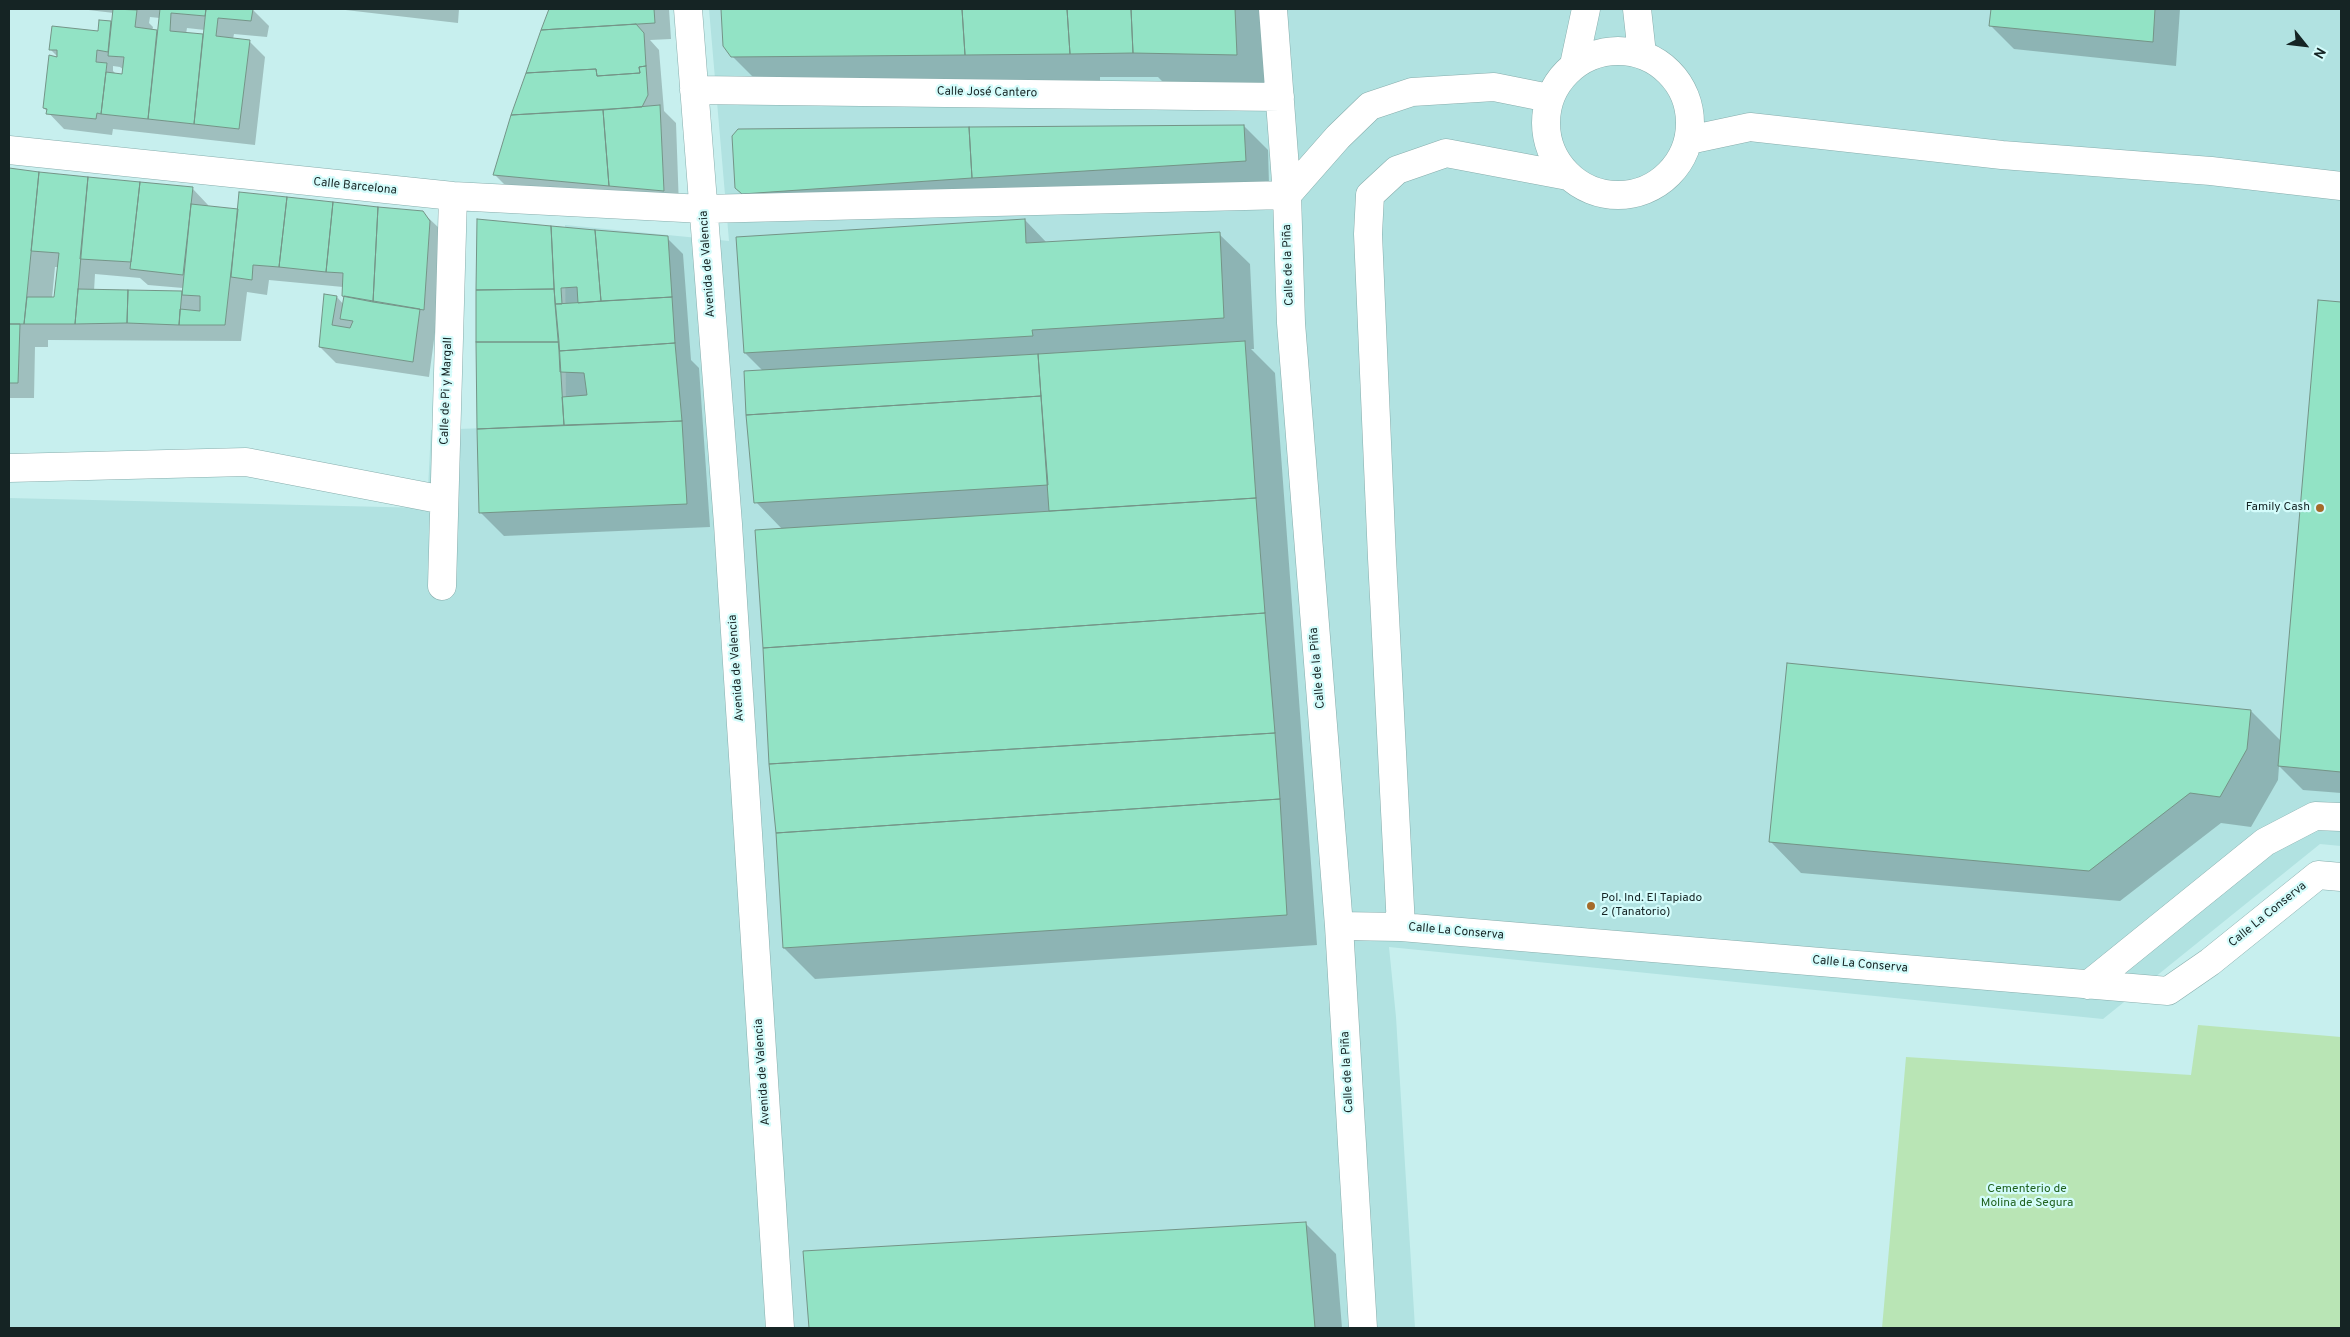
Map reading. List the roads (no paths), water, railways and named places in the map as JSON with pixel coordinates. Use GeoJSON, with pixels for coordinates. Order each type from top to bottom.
{"type":"FeatureCollection","features":[{"type":"Feature","properties":{"kind":"street","name":"Avenida de Valencia"},"geometry":{"type":"LineString","coordinates":[[688,9],[729,544],[780,1328]]}},
{"type":"Feature","properties":{"kind":"street","name":"Calle de la Piña"},"geometry":{"type":"LineString","coordinates":[[1273,9],[1287,195],[1291,323],[1339,926],[1363,1328]]}},
{"type":"Feature","properties":{"kind":"street"},"geometry":{"type":"LineString","coordinates":[[1574,65],[1586,9]]}},
{"type":"Feature","properties":{"kind":"street"},"geometry":{"type":"LineString","coordinates":[[1637,9],[1642,54]]}},
{"type":"Feature","properties":{"kind":"street"},"geometry":{"type":"LineString","coordinates":[[1618,50],[1642,54],[1664,67],[1682,88],[1688,104],[1689,140],[1679,164],[1661,182],[1639,193],[1613,196],[1589,190],[1568,176],[1555,160],[1547,140],[1545,119],[1549,98],[1560,80],[1574,65],[1596,54],[1618,50]]}},
{"type":"Feature","properties":{"kind":"street"},"geometry":{"type":"LineString","coordinates":[[1287,195],[1338,137],[1370,106],[1412,92],[1494,86],[1549,98]]}},
{"type":"Feature","properties":{"kind":"street","name":"Calle José Cantero"},"geometry":{"type":"LineString","coordinates":[[694,90],[1280,97]]}},
{"type":"Feature","properties":{"kind":"street"},"geometry":{"type":"LineString","coordinates":[[1689,140],[1750,127],[2002,155],[2211,171],[2341,186]]}},
{"type":"Feature","properties":{"kind":"street","name":"Calle Barcelona"},"geometry":{"type":"LineString","coordinates":[[9,150],[453,196],[703,210],[1287,195]]}},
{"type":"Feature","properties":{"kind":"street"},"geometry":{"type":"LineString","coordinates":[[1401,927],[1368,234],[1370,195],[1397,170],[1446,152],[1568,176]]}},
{"type":"Feature","properties":{"kind":"street","name":"Calle de Pi y Margall"},"geometry":{"type":"LineString","coordinates":[[442,586],[453,196]]}},
{"type":"Feature","properties":{"kind":"street"},"geometry":{"type":"LineString","coordinates":[[9,468],[246,462],[444,500]]}},
{"type":"Feature","properties":{"kind":"street"},"geometry":{"type":"LineString","coordinates":[[2088,984],[2265,842],[2315,816],[2341,818]]}},
{"type":"Feature","properties":{"kind":"street","name":"Calle La Conserva"},"geometry":{"type":"LineString","coordinates":[[1339,926],[1401,927],[2168,991],[2210,962],[2318,875],[2341,877]]}},
{"type":"Feature","properties":{"kind":"place","name":"Family Cash"},"geometry":{"type":"Point","coordinates":[2320,508]}},
{"type":"Feature","properties":{"kind":"place","name":"Pol. Ind. El Tapiado 2 (Tanatorio)"},"geometry":{"type":"Point","coordinates":[1591,906]}},
{"type":"Feature","properties":{"kind":"park label","name":"Cementerio de Molina de Segura"},"geometry":{"type":"Point","coordinates":[2027,1197]}}]}
